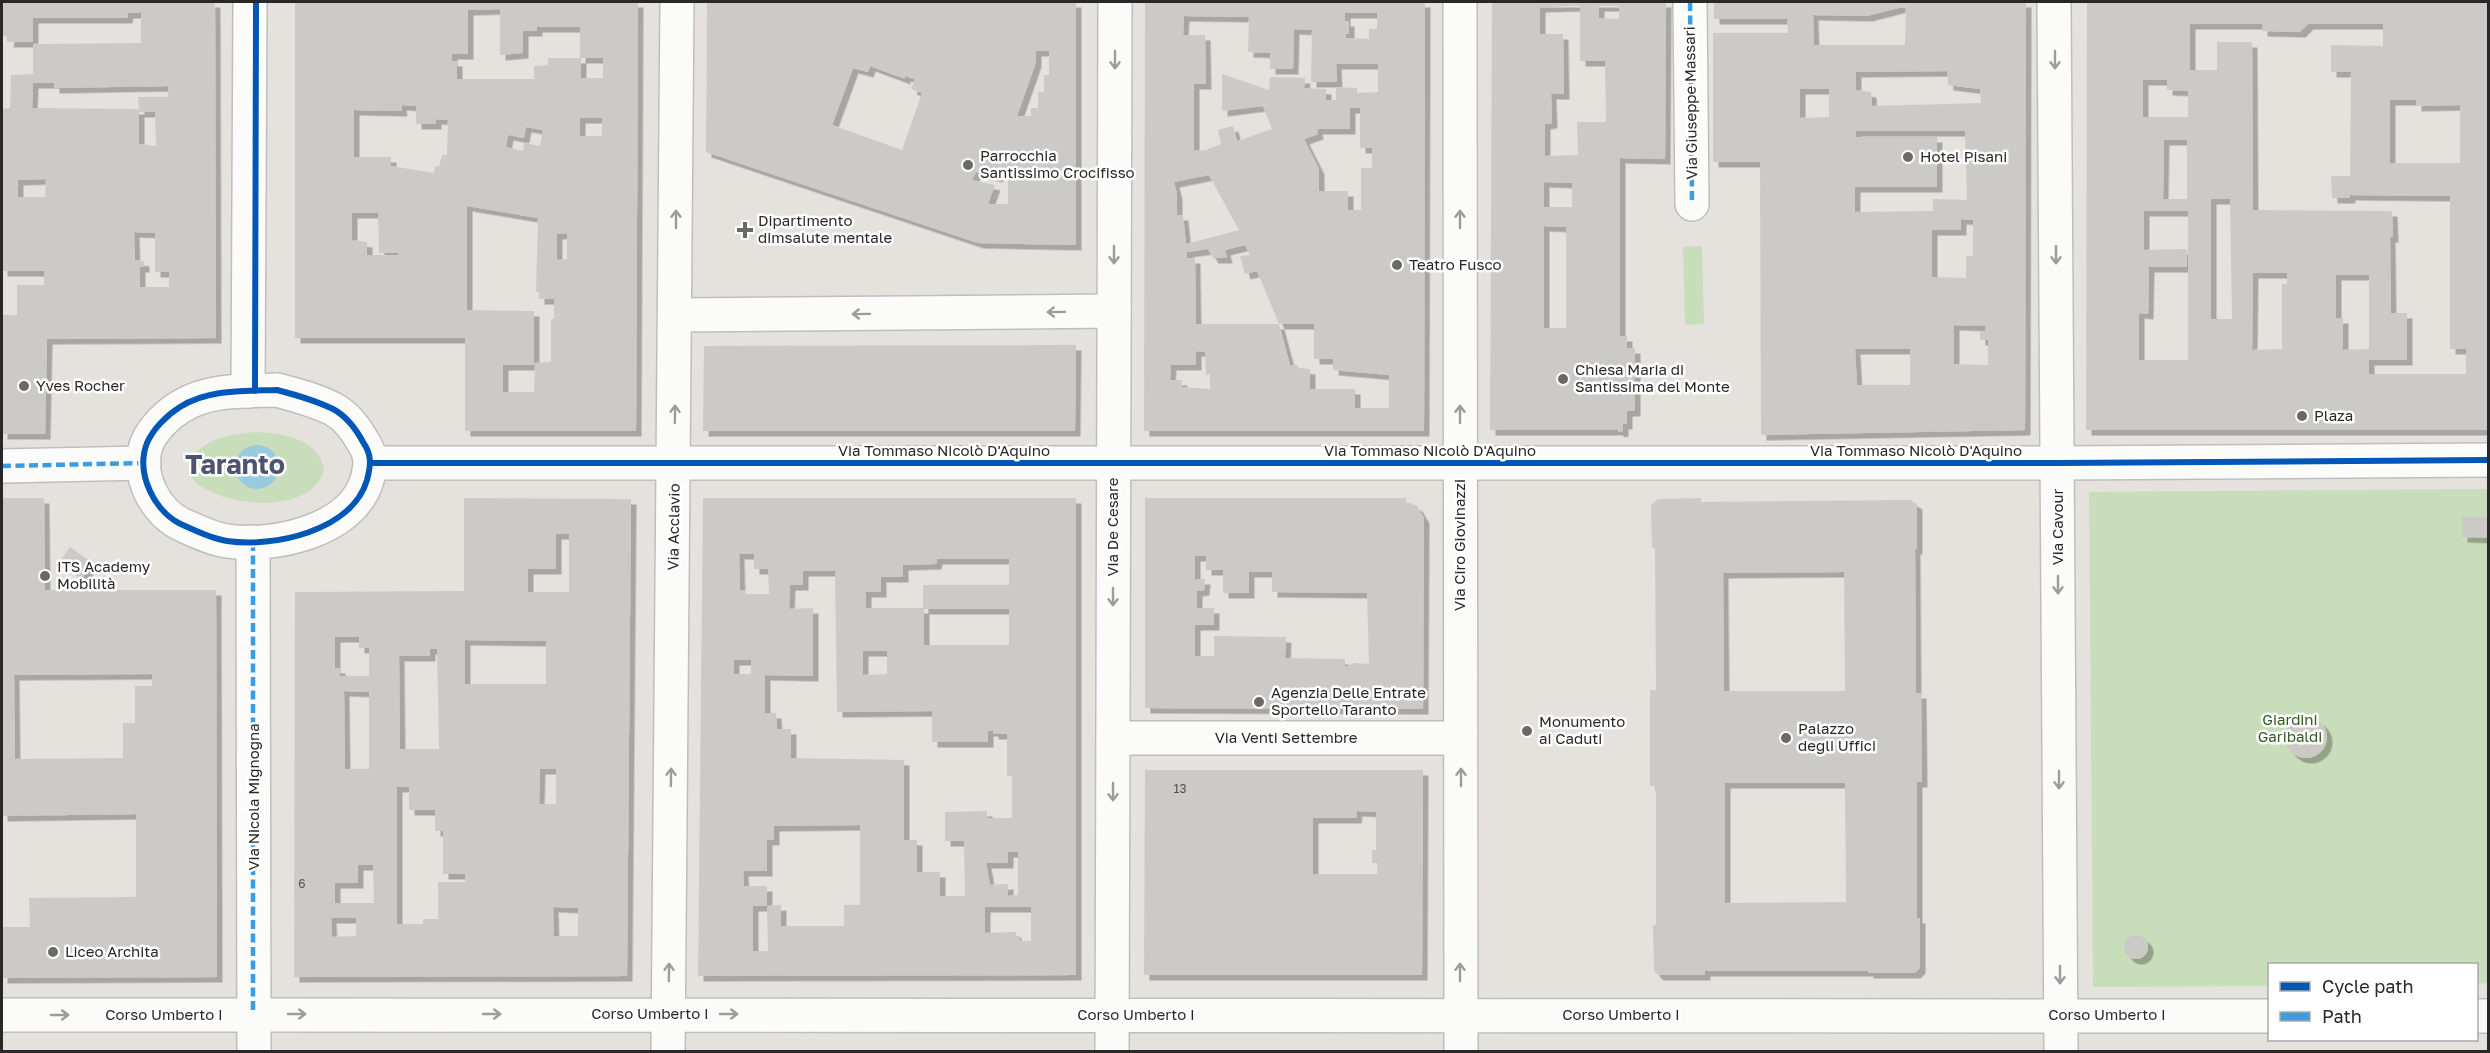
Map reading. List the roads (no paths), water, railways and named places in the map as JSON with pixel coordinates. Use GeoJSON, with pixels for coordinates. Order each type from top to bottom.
{"type":"FeatureCollection","features":[{"type":"Feature","properties":{"kind":"street"},"geometry":{"type":"LineString","coordinates":[[248,391],[250,2]]}},
{"type":"Feature","properties":{"kind":"street","name":"Via Acclavio"},"geometry":{"type":"LineString","coordinates":[[668,1052],[675,463],[677,2]]}},
{"type":"Feature","properties":{"kind":"street","name":"Via De Cesare"},"geometry":{"type":"LineString","coordinates":[[1112,1052],[1115,2]]}},
{"type":"Feature","properties":{"kind":"street","name":"Via Ciro Giovinazzi"},"geometry":{"type":"LineString","coordinates":[[1460,2],[1461,1052]]}},
{"type":"Feature","properties":{"kind":"street","name":"Via Giuseppe Massari"},"geometry":{"type":"LineString","coordinates":[[1689,2],[1692,204]]}},
{"type":"Feature","properties":{"kind":"street","name":"Via Cavour"},"geometry":{"type":"LineString","coordinates":[[2054,2],[2061,1052]]}},
{"type":"Feature","properties":{"kind":"street"},"geometry":{"type":"LineString","coordinates":[[676,315],[1114,311]]}},
{"type":"Feature","properties":{"kind":"street"},"geometry":{"type":"LineString","coordinates":[[277,390],[307,398],[335,410],[354,427],[368,448],[371,463],[365,485],[350,508],[324,526],[298,536],[253,542],[227,541],[178,524],[159,506],[146,485],[144,463],[147,443],[161,422],[181,406],[203,397],[230,391],[248,391],[277,390]]}},
{"type":"Feature","properties":{"kind":"street","name":"Via Tommaso Nicolò D'Aquino"},"geometry":{"type":"LineString","coordinates":[[371,463],[2057,463],[2488,460]]}},
{"type":"Feature","properties":{"kind":"street"},"geometry":{"type":"LineString","coordinates":[[2,466],[144,463]]}},
{"type":"Feature","properties":{"kind":"street","name":"Via Nicola Mignogna"},"geometry":{"type":"LineString","coordinates":[[253,542],[254,1052]]}},
{"type":"Feature","properties":{"kind":"street","name":"Via Venti Settembre"},"geometry":{"type":"LineString","coordinates":[[1113,738],[1460,738]]}},
{"type":"Feature","properties":{"kind":"street","name":"Corso Umberto I"},"geometry":{"type":"LineString","coordinates":[[2,1015],[2268,1016]]}},
{"type":"Feature","properties":{"kind":"water"},"geometry":{"type":"Polygon","coordinates":[[[257,445],[272,452],[279,467],[272,482],[257,489],[242,482],[235,467],[242,452],[257,445]]]}},
{"type":"Feature","properties":{"kind":"place","name":"Hotel Pisani"},"geometry":{"type":"Point","coordinates":[1908,157]}},
{"type":"Feature","properties":{"kind":"place","name":"Parrocchia Santissimo Crocifisso"},"geometry":{"type":"Point","coordinates":[968,165]}},
{"type":"Feature","properties":{"kind":"place","name":"Dipartimento dimsalute mentale"},"geometry":{"type":"Point","coordinates":[745,230]}},
{"type":"Feature","properties":{"kind":"place","name":"Teatro Fusco"},"geometry":{"type":"Point","coordinates":[1397,265]}},
{"type":"Feature","properties":{"kind":"place","name":"Chiesa Maria di Santissima del Monte"},"geometry":{"type":"Point","coordinates":[1563,379]}},
{"type":"Feature","properties":{"kind":"place","name":"Yves Rocher"},"geometry":{"type":"Point","coordinates":[24,386]}},
{"type":"Feature","properties":{"kind":"place","name":"Plaza"},"geometry":{"type":"Point","coordinates":[2302,416]}},
{"type":"Feature","properties":{"kind":"place","name":"ITS Academy Mobilità"},"geometry":{"type":"Point","coordinates":[45,576]}},
{"type":"Feature","properties":{"kind":"place","name":"Agenzia Delle Entrate Sportello Taranto"},"geometry":{"type":"Point","coordinates":[1259,702]}},
{"type":"Feature","properties":{"kind":"place","name":"Monumento ai Caduti"},"geometry":{"type":"Point","coordinates":[1527,731]}},
{"type":"Feature","properties":{"kind":"place","name":"Palazzo degli Uffici"},"geometry":{"type":"Point","coordinates":[1786,738]}},
{"type":"Feature","properties":{"kind":"place","name":"Liceo Archita"},"geometry":{"type":"Point","coordinates":[53,952]}},
{"type":"Feature","properties":{"kind":"district","name":"Taranto"},"geometry":{"type":"Point","coordinates":[235,465]}},
{"type":"Feature","properties":{"kind":"park label","name":"Giardini Garibaldi"},"geometry":{"type":"Point","coordinates":[2290,728]}}]}
